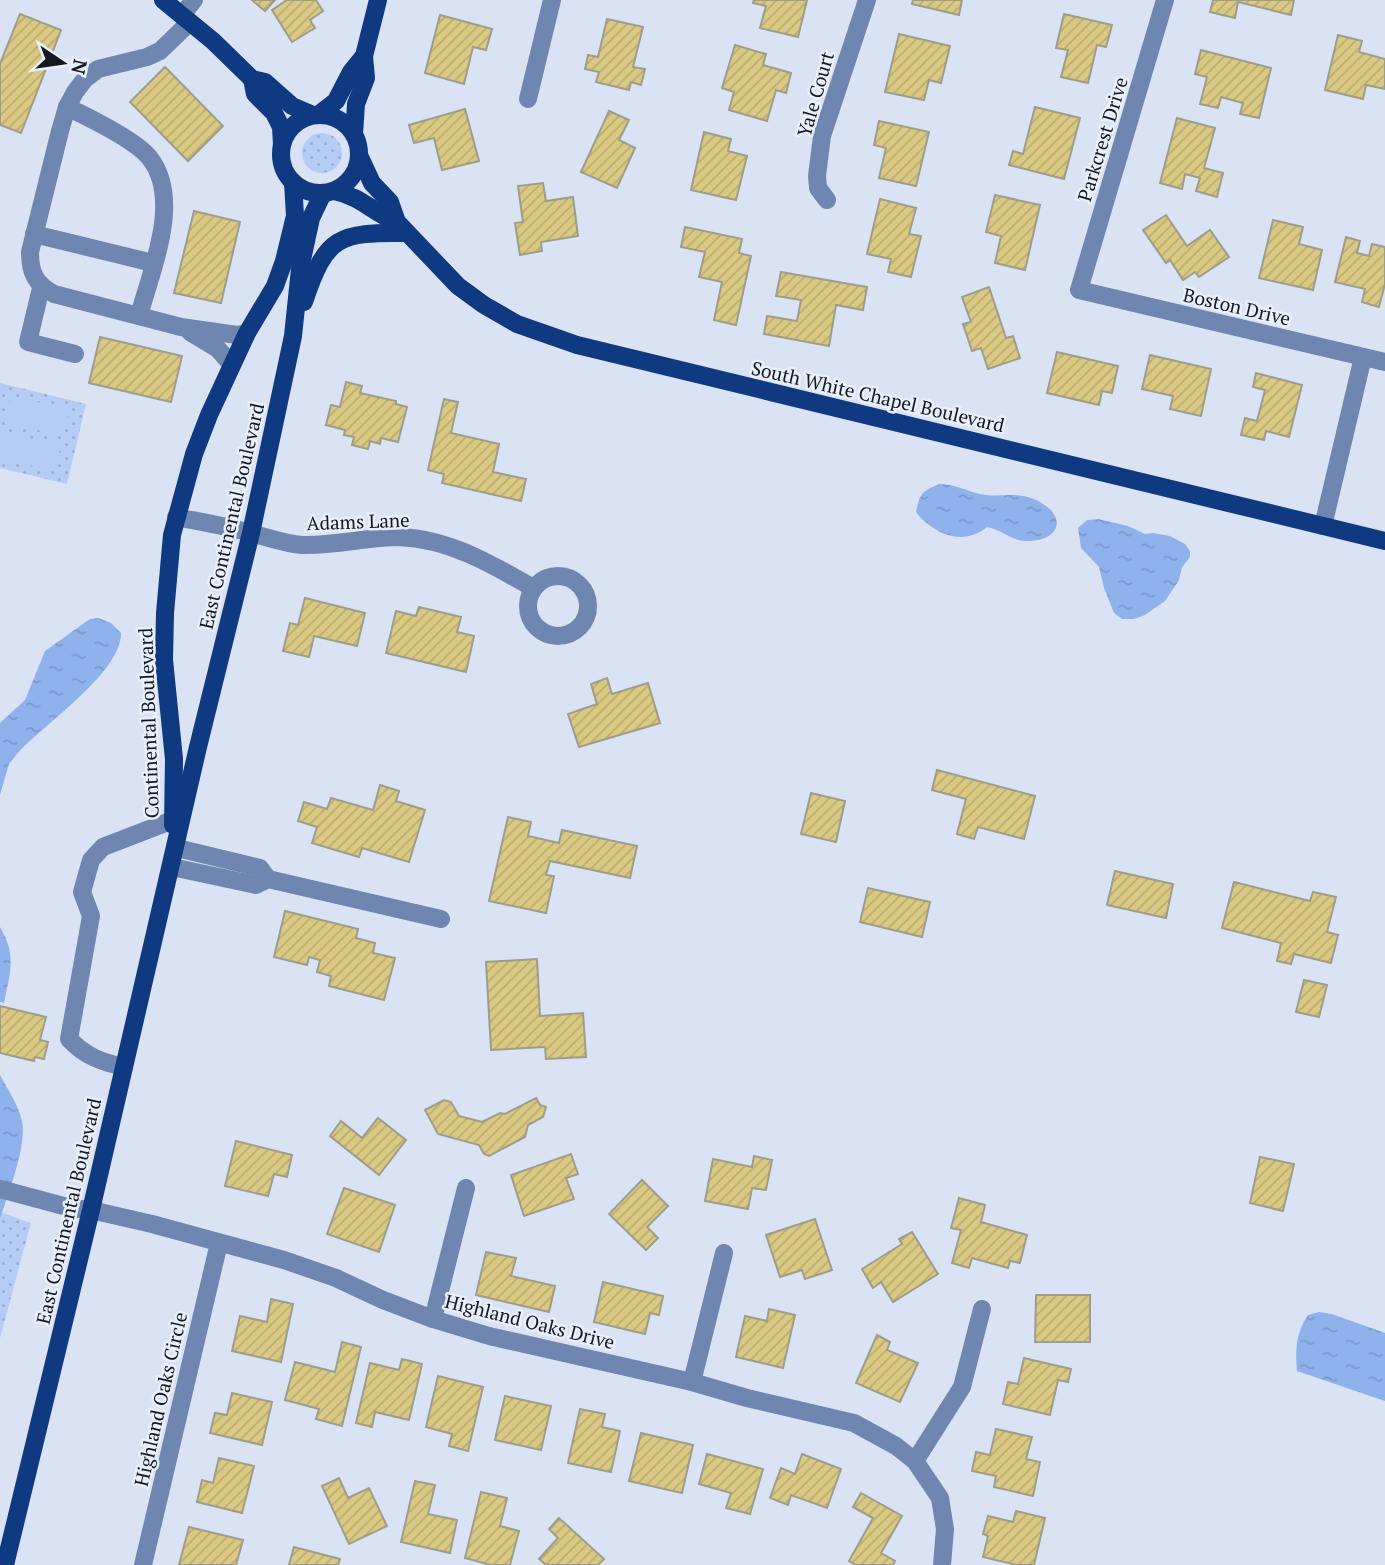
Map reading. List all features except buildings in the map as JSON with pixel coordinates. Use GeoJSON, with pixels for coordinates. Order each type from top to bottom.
{"type":"FeatureCollection","features":[{"type":"Feature","properties":{"kind":"main road"},"geometry":{"type":"LineString","coordinates":[[163,0],[252,79],[265,82],[292,106],[339,120],[354,134]]}},
{"type":"Feature","properties":{"kind":"main road"},"geometry":{"type":"LineString","coordinates":[[252,79],[255,94],[274,114],[281,127],[282,165],[293,182],[302,189],[329,192],[352,177],[359,155],[354,134],[356,104],[366,78],[364,57],[378,0]]}},
{"type":"Feature","properties":{"kind":"main road"},"geometry":{"type":"LineString","coordinates":[[282,145],[293,125],[336,101],[351,72],[364,57]]}},
{"type":"Feature","properties":{"kind":"main road","name":"South White Chapel Boulevard"},"geometry":{"type":"LineString","coordinates":[[359,155],[372,183],[390,202],[402,227]]}},
{"type":"Feature","properties":{"kind":"main road","name":"Continental Boulevard"},"geometry":{"type":"LineString","coordinates":[[172,867],[174,759],[164,660],[167,573],[176,517],[194,454],[231,364],[275,286],[284,261],[295,216],[293,182]]}},
{"type":"Feature","properties":{"kind":"main road","name":"South White Chapel Boulevard"},"geometry":{"type":"LineString","coordinates":[[329,192],[354,195],[402,227],[458,286],[484,305],[517,324],[577,345],[1385,541]]}},
{"type":"Feature","properties":{"kind":"main road","name":"East Continental Boulevard"},"geometry":{"type":"LineString","coordinates":[[5,1565],[251,533],[293,336],[300,269],[312,218],[329,192]]}},
{"type":"Feature","properties":{"kind":"main road"},"geometry":{"type":"LineString","coordinates":[[293,336],[314,273],[333,244],[355,235],[402,227]]}},
{"type":"Feature","properties":{"kind":"street"},"geometry":{"type":"LineString","coordinates":[[194,0],[186,19],[160,51],[99,69],[85,79],[67,107],[34,234],[30,265],[41,288],[54,294],[181,327],[237,335],[247,333]]}},
{"type":"Feature","properties":{"kind":"street"},"geometry":{"type":"LineString","coordinates":[[528,99],[552,0]]}},
{"type":"Feature","properties":{"kind":"street","name":"Yale Court"},"geometry":{"type":"LineString","coordinates":[[827,200],[818,188],[817,176],[822,136],[867,0]]}},
{"type":"Feature","properties":{"kind":"street","name":"Parkcrest Drive"},"geometry":{"type":"LineString","coordinates":[[1079,290],[1165,0]]}},
{"type":"Feature","properties":{"kind":"street"},"geometry":{"type":"LineString","coordinates":[[67,107],[98,121],[147,155],[158,171],[164,188],[165,209],[139,316]]}},
{"type":"Feature","properties":{"kind":"street"},"geometry":{"type":"LineString","coordinates":[[34,234],[153,263]]}},
{"type":"Feature","properties":{"kind":"street"},"geometry":{"type":"LineString","coordinates":[[41,288],[28,342],[75,354]]}},
{"type":"Feature","properties":{"kind":"street","name":"Boston Drive"},"geometry":{"type":"LineString","coordinates":[[1079,290],[1385,362]]}},
{"type":"Feature","properties":{"kind":"street"},"geometry":{"type":"LineString","coordinates":[[181,327],[218,349],[231,364]]}},
{"type":"Feature","properties":{"kind":"street"},"geometry":{"type":"LineString","coordinates":[[1323,526],[1363,357]]}},
{"type":"Feature","properties":{"kind":"street","name":"Adams Lane"},"geometry":{"type":"LineString","coordinates":[[176,517],[302,545],[398,537],[444,543],[490,562],[533,588]]}},
{"type":"Feature","properties":{"kind":"street"},"geometry":{"type":"LineString","coordinates":[[124,1067],[99,1062],[80,1051],[69,1039],[91,916],[82,892],[91,860],[103,847],[173,820]]}},
{"type":"Feature","properties":{"kind":"street"},"geometry":{"type":"LineString","coordinates":[[177,848],[260,869],[268,879],[441,919]]}},
{"type":"Feature","properties":{"kind":"street"},"geometry":{"type":"LineString","coordinates":[[172,867],[256,885],[268,879]]}},
{"type":"Feature","properties":{"kind":"street"},"geometry":{"type":"LineString","coordinates":[[433,1319],[466,1188]]}},
{"type":"Feature","properties":{"kind":"street","name":"Highland Oaks Drive"},"geometry":{"type":"LineString","coordinates":[[0,1189],[71,1208],[152,1224],[284,1260],[336,1278],[433,1319],[489,1336],[692,1382],[854,1423],[896,1446],[915,1461]]}},
{"type":"Feature","properties":{"kind":"street","name":"Highland Oaks Circle"},"geometry":{"type":"LineString","coordinates":[[143,1565],[219,1243]]}},
{"type":"Feature","properties":{"kind":"street"},"geometry":{"type":"LineString","coordinates":[[692,1382],[724,1253]]}},
{"type":"Feature","properties":{"kind":"street"},"geometry":{"type":"LineString","coordinates":[[942,1565],[945,1529],[940,1498],[915,1461],[962,1387],[982,1309]]}},
{"type":"Feature","properties":{"kind":"shaded area"},"geometry":{"type":"Polygon","coordinates":[[[322,133],[330,134],[336,139],[341,145],[341,161],[336,167],[330,172],[322,173],[314,172],[308,167],[303,161],[302,153],[303,145],[308,139],[314,134],[322,133]]]}},
{"type":"Feature","properties":{"kind":"shaded area"},"geometry":{"type":"Polygon","coordinates":[[[0,383],[86,404],[67,484],[0,468],[0,383]]]}},
{"type":"Feature","properties":{"kind":"shaded area"},"geometry":{"type":"Polygon","coordinates":[[[11,396],[69,409],[63,436],[5,422],[11,396]]]}},
{"type":"Feature","properties":{"kind":"shaded area"},"geometry":{"type":"Polygon","coordinates":[[[3,432],[61,445],[55,471],[0,459],[3,432]]]}},
{"type":"Feature","properties":{"kind":"shaded area"},"geometry":{"type":"Polygon","coordinates":[[[0,1212],[31,1223],[0,1338],[0,1212]]]}},
{"type":"Feature","properties":{"kind":"water"},"geometry":{"type":"Polygon","coordinates":[[[939,484],[986,495],[1016,495],[1034,499],[1052,511],[1057,525],[1048,536],[1026,541],[987,527],[968,536],[958,537],[940,532],[916,512],[922,494],[939,484]]]}},
{"type":"Feature","properties":{"kind":"water"},"geometry":{"type":"Polygon","coordinates":[[[1098,519],[1128,526],[1145,534],[1170,536],[1185,544],[1190,551],[1190,557],[1182,567],[1179,580],[1165,601],[1145,615],[1122,619],[1114,613],[1099,567],[1081,548],[1078,528],[1087,520],[1098,519]]]}},
{"type":"Feature","properties":{"kind":"water"},"geometry":{"type":"Polygon","coordinates":[[[98,618],[111,623],[121,633],[118,648],[95,681],[9,764],[0,795],[0,723],[25,700],[45,651],[90,619],[98,618]]]}},
{"type":"Feature","properties":{"kind":"water"},"geometry":{"type":"Polygon","coordinates":[[[0,927],[9,946],[11,964],[4,1003],[0,1002],[0,927]]]}},
{"type":"Feature","properties":{"kind":"water"},"geometry":{"type":"Polygon","coordinates":[[[0,1075],[18,1109],[23,1132],[16,1170],[0,1219],[0,1075]]]}},
{"type":"Feature","properties":{"kind":"water"},"geometry":{"type":"Polygon","coordinates":[[[1319,1312],[1385,1333],[1385,1401],[1297,1371],[1296,1349],[1301,1328],[1308,1315],[1319,1312]]]}}]}
